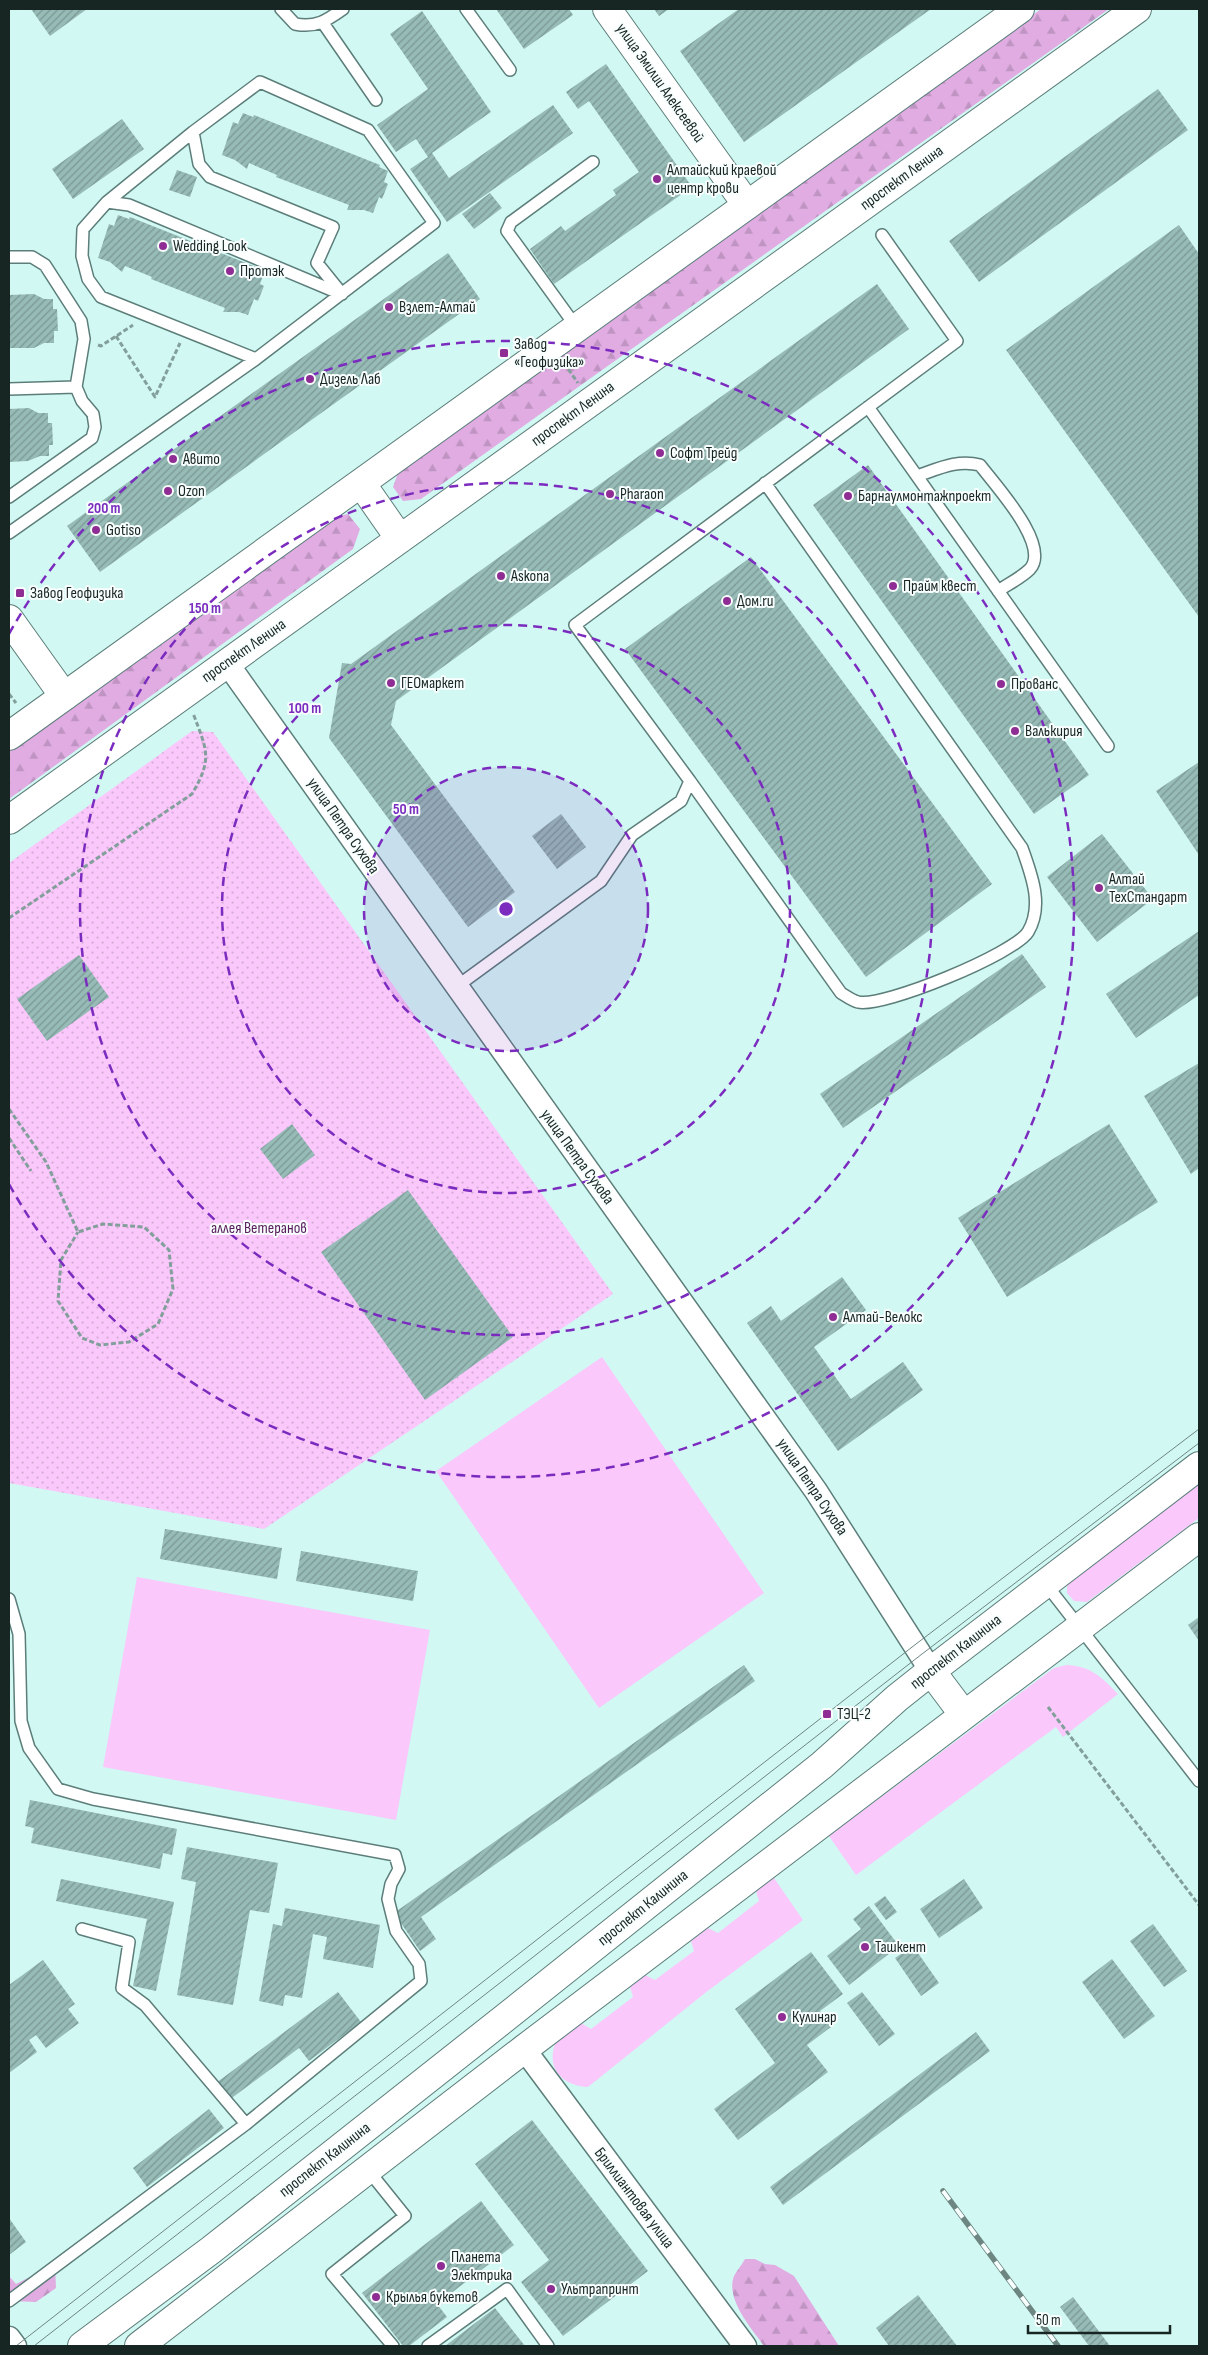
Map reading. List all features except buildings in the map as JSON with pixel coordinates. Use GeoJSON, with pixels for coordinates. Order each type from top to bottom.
{"type":"FeatureCollection","features":[{"type":"Feature","properties":{"kind":"main road","name":"улица Эмилии Алексеевой"},"geometry":{"type":"LineString","coordinates":[[607,9],[747,205]]}},
{"type":"Feature","properties":{"kind":"main road"},"geometry":{"type":"LineString","coordinates":[[9,736],[1020,9]]}},
{"type":"Feature","properties":{"kind":"main road","name":"проспект Ленина"},"geometry":{"type":"LineString","coordinates":[[9,820],[1137,9]]}},
{"type":"Feature","properties":{"kind":"main road"},"geometry":{"type":"LineString","coordinates":[[360,483],[400,539]]}},
{"type":"Feature","properties":{"kind":"main road"},"geometry":{"type":"LineString","coordinates":[[9,619],[64,696]]}},
{"type":"Feature","properties":{"kind":"main road","name":"проспект Калинина"},"geometry":{"type":"LineString","coordinates":[[82,2346],[211,2250],[501,2022],[822,1765],[897,1698],[927,1662],[1044,1583],[1199,1466]]}},
{"type":"Feature","properties":{"kind":"main road","name":"проспект Калинина"},"geometry":{"type":"LineString","coordinates":[[139,2346],[524,2049],[1199,1537]]}},
{"type":"Feature","properties":{"kind":"main road"},"geometry":{"type":"LineString","coordinates":[[927,1662],[964,1715]]}},
{"type":"Feature","properties":{"kind":"main road"},"geometry":{"type":"LineString","coordinates":[[501,2022],[524,2049]]}},
{"type":"Feature","properties":{"kind":"street","name":"улица Петра Сухова"},"geometry":{"type":"LineString","coordinates":[[227,663],[816,1491],[927,1662]]}},
{"type":"Feature","properties":{"kind":"street","name":"Бриллиантовая улица"},"geometry":{"type":"LineString","coordinates":[[524,2049],[745,2346]]}},
{"type":"Feature","properties":{"kind":"street"},"geometry":{"type":"LineString","coordinates":[[9,2338],[15,2346]]}},
{"type":"Feature","properties":{"kind":"lane"},"geometry":{"type":"LineString","coordinates":[[281,9],[295,24],[313,26],[323,23],[343,9]]}},
{"type":"Feature","properties":{"kind":"lane"},"geometry":{"type":"LineString","coordinates":[[466,9],[467,13],[510,70]]}},
{"type":"Feature","properties":{"kind":"lane"},"geometry":{"type":"LineString","coordinates":[[323,23],[376,100]]}},
{"type":"Feature","properties":{"kind":"lane"},"geometry":{"type":"LineString","coordinates":[[9,534],[256,359],[434,223],[368,130],[260,82],[193,132],[107,202],[83,229],[82,256],[88,279],[101,297],[256,359]]}},
{"type":"Feature","properties":{"kind":"lane"},"geometry":{"type":"LineString","coordinates":[[193,132],[199,164],[210,176],[332,227],[317,263],[342,294]]}},
{"type":"Feature","properties":{"kind":"lane"},"geometry":{"type":"LineString","coordinates":[[577,328],[507,231],[511,222],[593,162]]}},
{"type":"Feature","properties":{"kind":"lane"},"geometry":{"type":"LineString","coordinates":[[107,202],[129,205],[342,294]]}},
{"type":"Feature","properties":{"kind":"lane"},"geometry":{"type":"LineString","coordinates":[[765,483],[1022,848],[1036,894],[1035,910],[1028,932],[1012,946],[967,969],[894,997],[858,1003],[841,993],[575,624],[957,340],[882,235]]}},
{"type":"Feature","properties":{"kind":"lane"},"geometry":{"type":"LineString","coordinates":[[9,257],[32,257],[45,265],[81,321],[84,339],[76,387],[82,401],[93,414],[95,427],[92,438],[9,497]]}},
{"type":"Feature","properties":{"kind":"lane"},"geometry":{"type":"LineString","coordinates":[[9,389],[76,387]]}},
{"type":"Feature","properties":{"kind":"lane"},"geometry":{"type":"LineString","coordinates":[[868,407],[1108,746]]}},
{"type":"Feature","properties":{"kind":"lane"},"geometry":{"type":"LineString","coordinates":[[917,476],[954,463],[967,462],[980,465],[1031,534],[1036,552],[1031,568],[998,591]]}},
{"type":"Feature","properties":{"kind":"lane"},"geometry":{"type":"LineString","coordinates":[[456,987],[601,881],[632,835],[681,801],[690,781]]}},
{"type":"Feature","properties":{"kind":"lane"},"geometry":{"type":"LineString","coordinates":[[1044,1583],[1199,1781]]}},
{"type":"Feature","properties":{"kind":"lane"},"geometry":{"type":"LineString","coordinates":[[9,1599],[19,1634],[21,1721],[29,1748],[58,1788],[93,1799],[395,1855],[399,1869],[391,1884],[388,1899],[396,1931],[420,1964],[421,1981],[246,2124],[9,2301]]}},
{"type":"Feature","properties":{"kind":"lane"},"geometry":{"type":"LineString","coordinates":[[82,1928],[129,1942],[122,1988],[146,2006],[246,2124]]}},
{"type":"Feature","properties":{"kind":"lane"},"geometry":{"type":"LineString","coordinates":[[368,2170],[405,2216],[332,2274],[393,2346]]}},
{"type":"Feature","properties":{"kind":"lane"},"geometry":{"type":"LineString","coordinates":[[428,2346],[507,2288],[548,2346]]}},
{"type":"Feature","properties":{"kind":"path"},"geometry":{"type":"LineString","coordinates":[[101,346],[147,316]]}},
{"type":"Feature","properties":{"kind":"path"},"geometry":{"type":"LineString","coordinates":[[116,336],[155,397],[186,331]]}},
{"type":"Feature","properties":{"kind":"path"},"geometry":{"type":"LineString","coordinates":[[552,346],[591,402]]}},
{"type":"Feature","properties":{"kind":"path"},"geometry":{"type":"LineString","coordinates":[[9,694],[17,704]]}},
{"type":"Feature","properties":{"kind":"path"},"geometry":{"type":"LineString","coordinates":[[9,918],[192,794],[205,772],[206,749],[193,713]]}},
{"type":"Feature","properties":{"kind":"path"},"geometry":{"type":"LineString","coordinates":[[9,1109],[46,1162],[78,1232]]}},
{"type":"Feature","properties":{"kind":"path"},"geometry":{"type":"LineString","coordinates":[[9,1138],[32,1171]]}},
{"type":"Feature","properties":{"kind":"path"},"geometry":{"type":"LineString","coordinates":[[103,1224],[144,1227],[169,1250],[172,1289],[158,1324],[129,1342],[100,1345],[82,1338],[58,1301],[61,1260],[78,1232],[103,1224]]}},
{"type":"Feature","properties":{"kind":"path"},"geometry":{"type":"LineString","coordinates":[[1048,1707],[1199,1905]]}},
{"type":"Feature","properties":{"kind":"green space"},"geometry":{"type":"Polygon","coordinates":[[[1041,9],[1109,9],[421,499],[403,501],[393,487],[399,470],[1041,9]]]}},
{"type":"Feature","properties":{"kind":"green space"},"geometry":{"type":"Polygon","coordinates":[[[348,514],[360,529],[353,549],[9,799],[9,751],[329,518],[348,514]]]}},
{"type":"Feature","properties":{"kind":"green space","name":"аллея Ветеранов"},"geometry":{"type":"Polygon","coordinates":[[[192,731],[213,732],[613,1294],[264,1529],[9,1483],[9,863],[192,731]]]}},
{"type":"Feature","properties":{"kind":"green space"},"geometry":{"type":"Polygon","coordinates":[[[602,1357],[764,1593],[599,1708],[436,1471],[602,1357]]]}},
{"type":"Feature","properties":{"kind":"green space"},"geometry":{"type":"Polygon","coordinates":[[[1199,1481],[1199,1518],[1087,1602],[1074,1601],[1067,1593],[1067,1583],[1199,1481]]]}},
{"type":"Feature","properties":{"kind":"green space"},"geometry":{"type":"Polygon","coordinates":[[[137,1577],[430,1630],[396,1820],[103,1767],[137,1577]]]}},
{"type":"Feature","properties":{"kind":"green space"},"geometry":{"type":"Polygon","coordinates":[[[1066,1665],[1082,1667],[1095,1673],[1118,1694],[1063,1737],[1056,1727],[856,1875],[829,1836],[1054,1668],[1066,1665]]]}},
{"type":"Feature","properties":{"kind":"green space"},"geometry":{"type":"Polygon","coordinates":[[[774,1878],[803,1920],[705,1993],[588,2087],[571,2084],[559,2075],[553,2062],[555,2044],[581,2023],[591,2029],[633,1997],[630,1987],[645,1975],[655,1980],[694,1951],[691,1941],[708,1928],[718,1933],[759,1901],[756,1891],[774,1878]]]}},
{"type":"Feature","properties":{"kind":"green space"},"geometry":{"type":"Polygon","coordinates":[[[745,2259],[755,2259],[765,2264],[775,2265],[794,2276],[839,2346],[764,2346],[741,2313],[733,2294],[734,2276],[745,2259]]]}},
{"type":"Feature","properties":{"kind":"green space"},"geometry":{"type":"Polygon","coordinates":[[[55,2264],[56,2288],[36,2302],[11,2301],[9,2299],[9,2276],[16,2284],[55,2264]]]}},
{"type":"Feature","properties":{"kind":"tram line"},"geometry":{"type":"LineString","coordinates":[[16,2346],[916,1644],[1199,1429]]}},
{"type":"Feature","properties":{"kind":"tram line"},"geometry":{"type":"LineString","coordinates":[[34,2346],[922,1654],[1199,1443]]}},
{"type":"Feature","properties":{"kind":"railway"},"geometry":{"type":"LineString","coordinates":[[943,2191],[1058,2346]]}},
{"type":"Feature","properties":{"kind":"place","name":"Алтайский краевой центр крови"},"geometry":{"type":"Point","coordinates":[657,179]}},
{"type":"Feature","properties":{"kind":"place","name":"Wedding Look"},"geometry":{"type":"Point","coordinates":[163,246]}},
{"type":"Feature","properties":{"kind":"place","name":"Протэк"},"geometry":{"type":"Point","coordinates":[230,271]}},
{"type":"Feature","properties":{"kind":"place","name":"Взлет-Алтай"},"geometry":{"type":"Point","coordinates":[389,307]}},
{"type":"Feature","properties":{"kind":"place","name":"Завод «Геофизика»"},"geometry":{"type":"Point","coordinates":[504,353]}},
{"type":"Feature","properties":{"kind":"place","name":"Дизель Лаб"},"geometry":{"type":"Point","coordinates":[310,379]}},
{"type":"Feature","properties":{"kind":"place","name":"Софт Трейд"},"geometry":{"type":"Point","coordinates":[660,453]}},
{"type":"Feature","properties":{"kind":"place","name":"Авито"},"geometry":{"type":"Point","coordinates":[173,459]}},
{"type":"Feature","properties":{"kind":"place","name":"Ozon"},"geometry":{"type":"Point","coordinates":[168,491]}},
{"type":"Feature","properties":{"kind":"place","name":"Pharaon"},"geometry":{"type":"Point","coordinates":[610,494]}},
{"type":"Feature","properties":{"kind":"place","name":"Барнаулмонтажпроект"},"geometry":{"type":"Point","coordinates":[848,496]}},
{"type":"Feature","properties":{"kind":"place","name":"Gotiso"},"geometry":{"type":"Point","coordinates":[96,530]}},
{"type":"Feature","properties":{"kind":"place","name":"Askona"},"geometry":{"type":"Point","coordinates":[501,576]}},
{"type":"Feature","properties":{"kind":"place","name":"Прайм квест"},"geometry":{"type":"Point","coordinates":[893,586]}},
{"type":"Feature","properties":{"kind":"place","name":"Завод Геофизика"},"geometry":{"type":"Point","coordinates":[20,593]}},
{"type":"Feature","properties":{"kind":"place","name":"Дом.ru"},"geometry":{"type":"Point","coordinates":[727,601]}},
{"type":"Feature","properties":{"kind":"place","name":"ГЕОмаркет"},"geometry":{"type":"Point","coordinates":[391,683]}},
{"type":"Feature","properties":{"kind":"place","name":"Прованс"},"geometry":{"type":"Point","coordinates":[1001,684]}},
{"type":"Feature","properties":{"kind":"place","name":"Валькирия"},"geometry":{"type":"Point","coordinates":[1015,731]}},
{"type":"Feature","properties":{"kind":"place","name":"Алтай ТехСтандарт"},"geometry":{"type":"Point","coordinates":[1099,888]}},
{"type":"Feature","properties":{"kind":"place","name":"Алтай-Велокс"},"geometry":{"type":"Point","coordinates":[833,1317]}},
{"type":"Feature","properties":{"kind":"place","name":"ТЭЦ-2"},"geometry":{"type":"Point","coordinates":[827,1714]}},
{"type":"Feature","properties":{"kind":"place","name":"Ташкент"},"geometry":{"type":"Point","coordinates":[865,1947]}},
{"type":"Feature","properties":{"kind":"place","name":"Кулинар"},"geometry":{"type":"Point","coordinates":[782,2017]}},
{"type":"Feature","properties":{"kind":"place","name":"Планета Электрика"},"geometry":{"type":"Point","coordinates":[441,2266]}},
{"type":"Feature","properties":{"kind":"place","name":"Ультрапринт"},"geometry":{"type":"Point","coordinates":[551,2289]}},
{"type":"Feature","properties":{"kind":"place","name":"Крылья букетов"},"geometry":{"type":"Point","coordinates":[376,2297]}}]}
